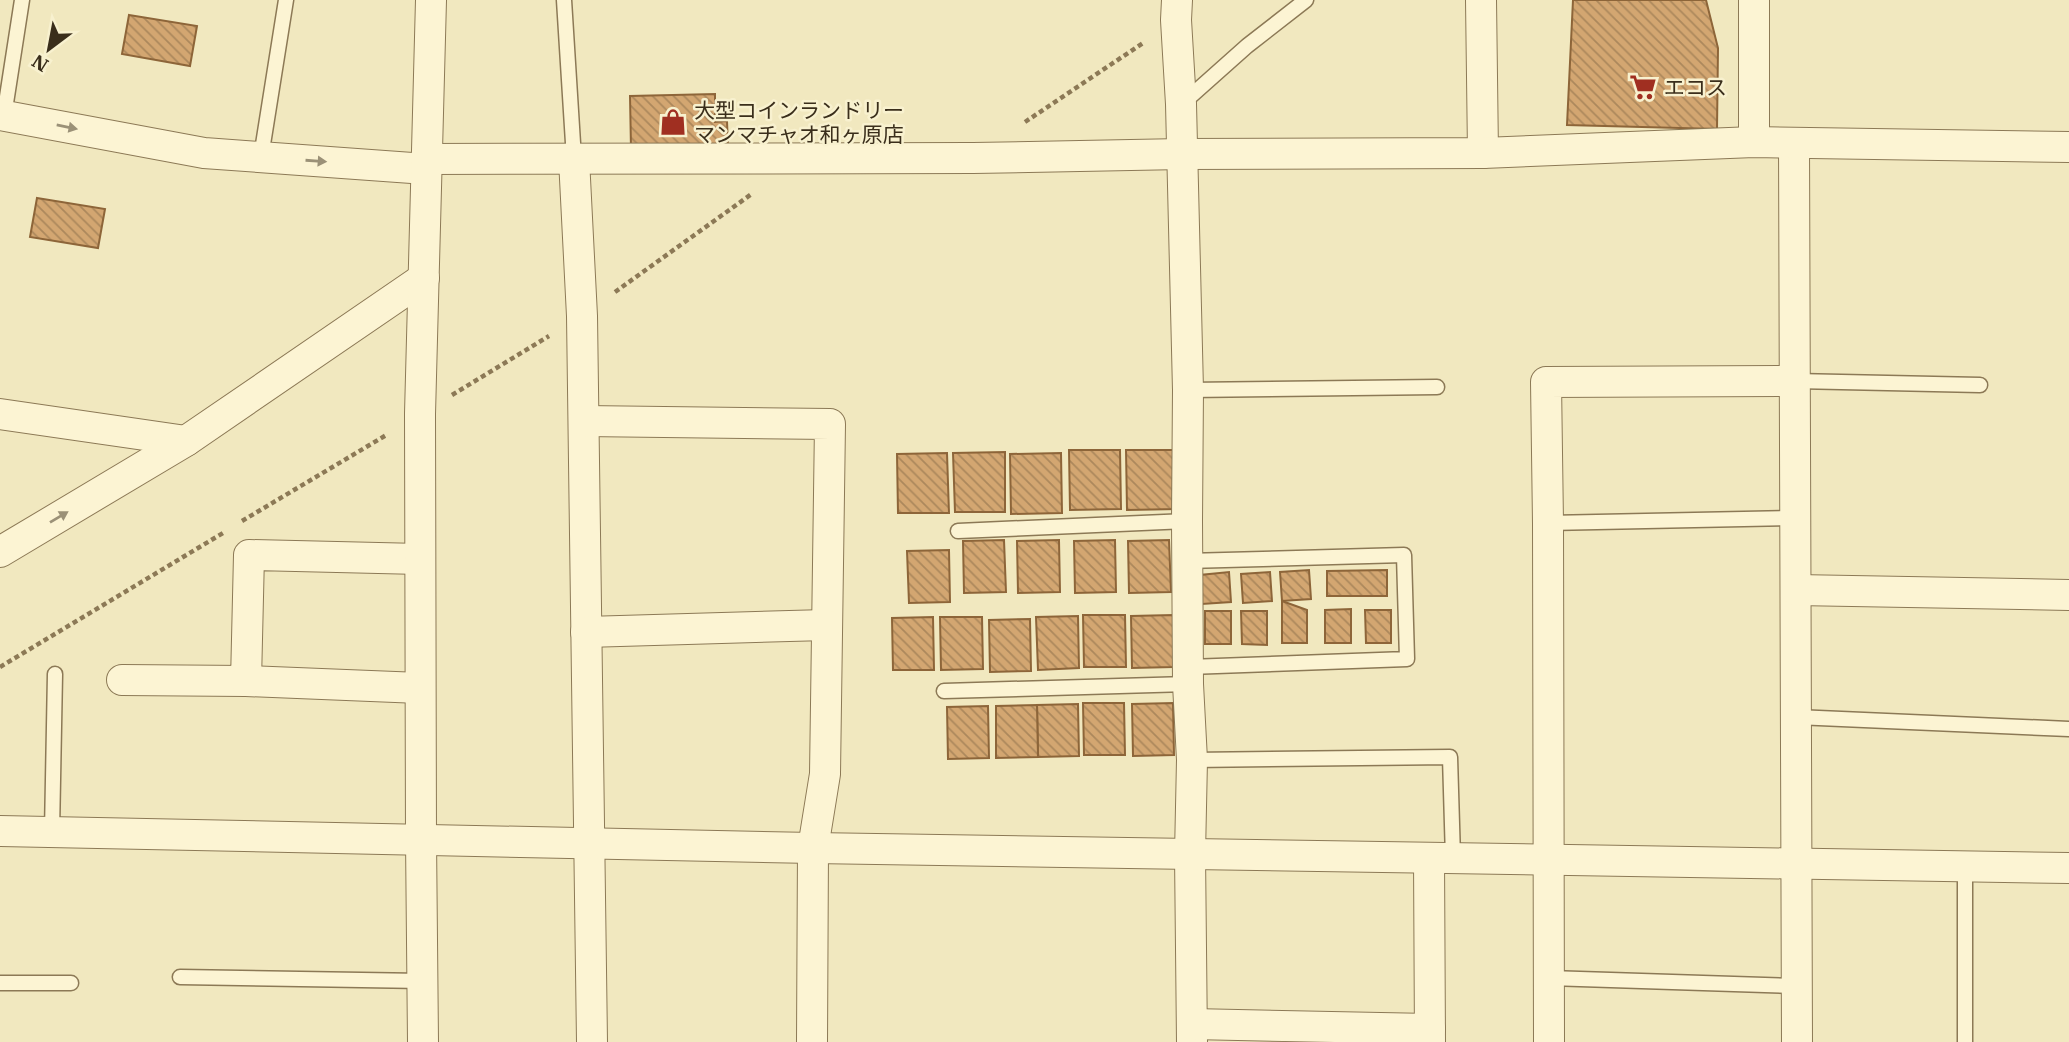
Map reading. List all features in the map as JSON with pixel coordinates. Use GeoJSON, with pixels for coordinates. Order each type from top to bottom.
{"type":"FeatureCollection","features":[{"type":"Feature","properties":{"kind":"street"},"geometry":{"type":"LineString","coordinates":[[423,1042],[420,414],[431,0]]}},
{"type":"Feature","properties":{"kind":"street"},"geometry":{"type":"LineString","coordinates":[[1481,0],[1483,153]]}},
{"type":"Feature","properties":{"kind":"street"},"geometry":{"type":"LineString","coordinates":[[1754,142],[1755,0]]}},
{"type":"Feature","properties":{"kind":"street"},"geometry":{"type":"LineString","coordinates":[[1177,10],[1188,390],[1192,1033],[1430,1036],[1441,858]]}},
{"type":"Feature","properties":{"kind":"street"},"geometry":{"type":"LineString","coordinates":[[2,115],[204,153],[426,164],[574,159],[1483,153],[1754,142],[2069,147]]}},
{"type":"Feature","properties":{"kind":"street"},"geometry":{"type":"LineString","coordinates":[[1794,143],[1797,1042]]}},
{"type":"Feature","properties":{"kind":"street"},"geometry":{"type":"LineString","coordinates":[[574,159],[582,316],[592,1042]]}},
{"type":"Feature","properties":{"kind":"street"},"geometry":{"type":"LineString","coordinates":[[0,552],[186,441],[424,278]]}},
{"type":"Feature","properties":{"kind":"street"},"geometry":{"type":"LineString","coordinates":[[1549,1042],[1546,382],[1795,381]]}},
{"type":"Feature","properties":{"kind":"street"},"geometry":{"type":"LineString","coordinates":[[0,414],[186,441]]}},
{"type":"Feature","properties":{"kind":"street"},"geometry":{"type":"LineString","coordinates":[[584,421],[830,424],[825,625],[825,774],[813,848],[812,1042]]}},
{"type":"Feature","properties":{"kind":"street"},"geometry":{"type":"LineString","coordinates":[[246,681],[249,555],[420,559]]}},
{"type":"Feature","properties":{"kind":"street"},"geometry":{"type":"LineString","coordinates":[[1796,590],[2069,595]]}},
{"type":"Feature","properties":{"kind":"street"},"geometry":{"type":"LineString","coordinates":[[586,632],[825,625]]}},
{"type":"Feature","properties":{"kind":"street"},"geometry":{"type":"LineString","coordinates":[[122,680],[246,681],[420,688]]}},
{"type":"Feature","properties":{"kind":"street"},"geometry":{"type":"LineString","coordinates":[[0,831],[813,848],[2069,868]]}},
{"type":"Feature","properties":{"kind":"lane"},"geometry":{"type":"LineString","coordinates":[[2,115],[22,0]]}},
{"type":"Feature","properties":{"kind":"lane"},"geometry":{"type":"LineString","coordinates":[[261,157],[286,0]]}},
{"type":"Feature","properties":{"kind":"lane"},"geometry":{"type":"LineString","coordinates":[[564,0],[574,159]]}},
{"type":"Feature","properties":{"kind":"lane"},"geometry":{"type":"LineString","coordinates":[[1181,104],[1247,46],[1306,0]]}},
{"type":"Feature","properties":{"kind":"lane"},"geometry":{"type":"LineString","coordinates":[[1795,381],[1980,385]]}},
{"type":"Feature","properties":{"kind":"lane"},"geometry":{"type":"LineString","coordinates":[[1188,390],[1437,387]]}},
{"type":"Feature","properties":{"kind":"lane"},"geometry":{"type":"LineString","coordinates":[[1548,523],[1795,518]]}},
{"type":"Feature","properties":{"kind":"lane"},"geometry":{"type":"LineString","coordinates":[[958,531],[1187,521]]}},
{"type":"Feature","properties":{"kind":"lane"},"geometry":{"type":"LineString","coordinates":[[944,691],[1407,659],[1404,555],[1187,561]]}},
{"type":"Feature","properties":{"kind":"lane"},"geometry":{"type":"LineString","coordinates":[[52,832],[55,674]]}},
{"type":"Feature","properties":{"kind":"lane"},"geometry":{"type":"LineString","coordinates":[[1796,717],[2069,729]]}},
{"type":"Feature","properties":{"kind":"lane"},"geometry":{"type":"LineString","coordinates":[[1192,760],[1450,757],[1441,858]]}},
{"type":"Feature","properties":{"kind":"lane"},"geometry":{"type":"LineString","coordinates":[[1965,866],[1965,1042]]}},
{"type":"Feature","properties":{"kind":"lane"},"geometry":{"type":"LineString","coordinates":[[180,977],[423,981]]}},
{"type":"Feature","properties":{"kind":"lane"},"geometry":{"type":"LineString","coordinates":[[1549,978],[1797,986]]}},
{"type":"Feature","properties":{"kind":"lane"},"geometry":{"type":"LineString","coordinates":[[0,983],[71,984]]}},
{"type":"Feature","properties":{"kind":"path"},"geometry":{"type":"LineString","coordinates":[[1018,127],[1177,10]]}},
{"type":"Feature","properties":{"kind":"building","name":"エコス"},"geometry":{"type":"Polygon","coordinates":[[[1573,0],[1706,0],[1718,48],[1717,129],[1567,125],[1573,0]]]}},
{"type":"Feature","properties":{"kind":"building"},"geometry":{"type":"Polygon","coordinates":[[[129,15],[197,26],[190,66],[122,54],[129,15]]]}},
{"type":"Feature","properties":{"kind":"building","name":"大型コインランドリー マンマチャオ和ヶ原店"},"geometry":{"type":"Polygon","coordinates":[[[715,94],[715,122],[727,121],[728,147],[631,149],[630,96],[715,94]]]}},
{"type":"Feature","properties":{"kind":"building"},"geometry":{"type":"Polygon","coordinates":[[[37,198],[105,209],[98,248],[30,237],[37,198]]]}},
{"type":"Feature","properties":{"kind":"building"},"geometry":{"type":"Polygon","coordinates":[[[1069,450],[1120,450],[1121,509],[1070,510],[1069,450]]]}},
{"type":"Feature","properties":{"kind":"building"},"geometry":{"type":"Polygon","coordinates":[[[1126,450],[1177,450],[1178,509],[1127,510],[1126,450]]]}},
{"type":"Feature","properties":{"kind":"building"},"geometry":{"type":"Polygon","coordinates":[[[1005,452],[1005,512],[955,512],[953,453],[1005,452]]]}},
{"type":"Feature","properties":{"kind":"building"},"geometry":{"type":"Polygon","coordinates":[[[947,453],[949,513],[898,513],[897,454],[947,453]]]}},
{"type":"Feature","properties":{"kind":"building"},"geometry":{"type":"Polygon","coordinates":[[[1061,453],[1062,513],[1011,514],[1010,454],[1061,453]]]}},
{"type":"Feature","properties":{"kind":"building"},"geometry":{"type":"Polygon","coordinates":[[[1004,540],[1006,592],[964,593],[963,541],[1004,540]]]}},
{"type":"Feature","properties":{"kind":"building"},"geometry":{"type":"Polygon","coordinates":[[[1059,540],[1060,592],[1018,593],[1017,541],[1059,540]]]}},
{"type":"Feature","properties":{"kind":"building"},"geometry":{"type":"Polygon","coordinates":[[[1115,540],[1116,592],[1075,593],[1074,541],[1115,540]]]}},
{"type":"Feature","properties":{"kind":"building"},"geometry":{"type":"Polygon","coordinates":[[[1169,540],[1171,592],[1129,593],[1128,541],[1169,540]]]}},
{"type":"Feature","properties":{"kind":"building"},"geometry":{"type":"Polygon","coordinates":[[[949,550],[950,602],[909,603],[907,551],[949,550]]]}},
{"type":"Feature","properties":{"kind":"building"},"geometry":{"type":"Polygon","coordinates":[[[1309,570],[1311,599],[1282,601],[1280,572],[1309,570]]]}},
{"type":"Feature","properties":{"kind":"building"},"geometry":{"type":"Polygon","coordinates":[[[1387,570],[1387,596],[1327,596],[1327,571],[1387,570]]]}},
{"type":"Feature","properties":{"kind":"building"},"geometry":{"type":"Polygon","coordinates":[[[1229,572],[1231,602],[1202,604],[1200,575],[1229,572]]]}},
{"type":"Feature","properties":{"kind":"building"},"geometry":{"type":"Polygon","coordinates":[[[1270,572],[1272,601],[1243,603],[1241,574],[1270,572]]]}},
{"type":"Feature","properties":{"kind":"building"},"geometry":{"type":"Polygon","coordinates":[[[1282,601],[1307,610],[1307,643],[1282,643],[1282,601]]]}},
{"type":"Feature","properties":{"kind":"building"},"geometry":{"type":"Polygon","coordinates":[[[1351,609],[1351,643],[1325,643],[1325,610],[1351,609]]]}},
{"type":"Feature","properties":{"kind":"building"},"geometry":{"type":"Polygon","coordinates":[[[1365,610],[1391,610],[1391,643],[1366,643],[1365,610]]]}},
{"type":"Feature","properties":{"kind":"building"},"geometry":{"type":"Polygon","coordinates":[[[1205,611],[1231,611],[1231,644],[1205,644],[1205,611]]]}},
{"type":"Feature","properties":{"kind":"building"},"geometry":{"type":"Polygon","coordinates":[[[1241,611],[1267,611],[1267,645],[1242,644],[1241,611]]]}},
{"type":"Feature","properties":{"kind":"building"},"geometry":{"type":"Polygon","coordinates":[[[1083,615],[1125,615],[1126,667],[1084,667],[1083,615]]]}},
{"type":"Feature","properties":{"kind":"building"},"geometry":{"type":"Polygon","coordinates":[[[1173,615],[1173,667],[1132,668],[1131,616],[1173,615]]]}},
{"type":"Feature","properties":{"kind":"building"},"geometry":{"type":"Polygon","coordinates":[[[1078,616],[1079,668],[1038,670],[1036,617],[1078,616]]]}},
{"type":"Feature","properties":{"kind":"building"},"geometry":{"type":"Polygon","coordinates":[[[933,617],[934,670],[893,670],[892,618],[933,617]]]}},
{"type":"Feature","properties":{"kind":"building"},"geometry":{"type":"Polygon","coordinates":[[[940,617],[982,617],[983,669],[941,670],[940,617]]]}},
{"type":"Feature","properties":{"kind":"building"},"geometry":{"type":"Polygon","coordinates":[[[1030,619],[1031,671],[990,672],[989,620],[1030,619]]]}},
{"type":"Feature","properties":{"kind":"building"},"geometry":{"type":"Polygon","coordinates":[[[1083,703],[1124,703],[1125,755],[1084,755],[1083,703]]]}},
{"type":"Feature","properties":{"kind":"building"},"geometry":{"type":"Polygon","coordinates":[[[1173,703],[1174,755],[1133,756],[1132,704],[1173,703]]]}},
{"type":"Feature","properties":{"kind":"building"},"geometry":{"type":"Polygon","coordinates":[[[1078,704],[1079,756],[1038,757],[1037,705],[1078,704]]]}},
{"type":"Feature","properties":{"kind":"building"},"geometry":{"type":"Polygon","coordinates":[[[1037,705],[1038,757],[996,758],[996,706],[1037,705]]]}},
{"type":"Feature","properties":{"kind":"building"},"geometry":{"type":"Polygon","coordinates":[[[988,706],[989,758],[948,759],[947,707],[988,706]]]}},
{"type":"Feature","properties":{"kind":"place","name":"エコス"},"geometry":{"type":"Point","coordinates":[1643,87]}},
{"type":"Feature","properties":{"kind":"place","name":"大型コインランドリー マンマチャオ和ヶ原店"},"geometry":{"type":"Point","coordinates":[673,122]}}]}
